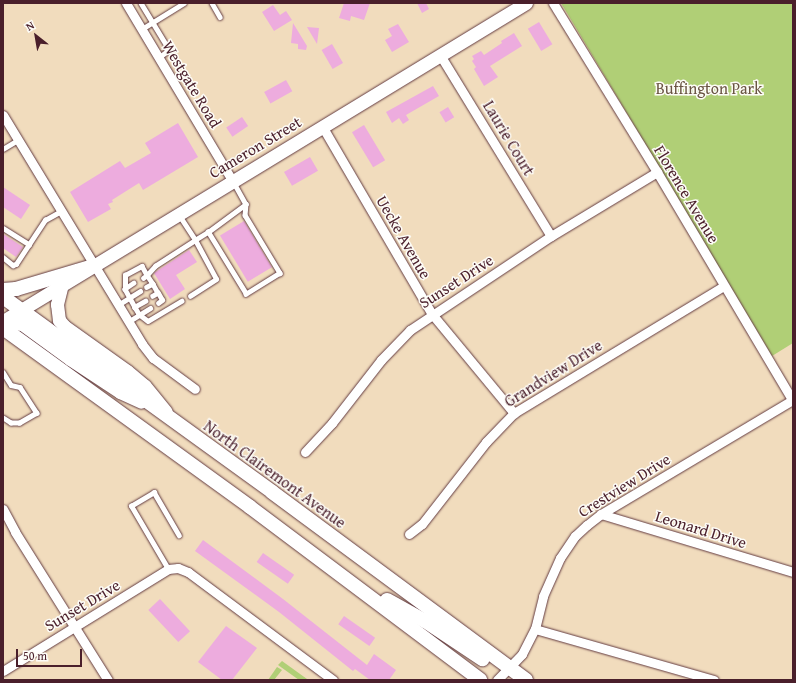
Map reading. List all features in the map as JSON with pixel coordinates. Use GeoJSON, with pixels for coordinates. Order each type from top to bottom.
{"type":"FeatureCollection","features":[{"type":"Feature","properties":{"kind":"main road","name":"Cameron Street"},"geometry":{"type":"LineString","coordinates":[[3,322],[20,309],[526,3]]}},
{"type":"Feature","properties":{"kind":"main road"},"geometry":{"type":"LineString","coordinates":[[3,290],[16,289],[93,266]]}},
{"type":"Feature","properties":{"kind":"main road"},"geometry":{"type":"LineString","coordinates":[[62,284],[57,304],[59,320],[64,326],[127,371],[145,386],[172,420]]}},
{"type":"Feature","properties":{"kind":"main road","name":"North Clairemont Avenue"},"geometry":{"type":"LineString","coordinates":[[3,297],[526,680]]}},
{"type":"Feature","properties":{"kind":"main road"},"geometry":{"type":"LineString","coordinates":[[3,308],[9,310],[20,309]]}},
{"type":"Feature","properties":{"kind":"main road"},"geometry":{"type":"LineString","coordinates":[[3,322],[22,324],[70,359],[120,392],[159,410]]}},
{"type":"Feature","properties":{"kind":"main road"},"geometry":{"type":"LineString","coordinates":[[3,328],[354,584],[480,680]]}},
{"type":"Feature","properties":{"kind":"main road"},"geometry":{"type":"LineString","coordinates":[[3,343],[12,342],[26,345]]}},
{"type":"Feature","properties":{"kind":"main road"},"geometry":{"type":"LineString","coordinates":[[354,584],[425,621],[492,666],[503,669],[510,668]]}},
{"type":"Feature","properties":{"kind":"street","name":"Westgate Road"},"geometry":{"type":"LineString","coordinates":[[126,3],[232,180]]}},
{"type":"Feature","properties":{"kind":"street","name":"Florence Avenue"},"geometry":{"type":"LineString","coordinates":[[553,3],[657,172],[793,400]]}},
{"type":"Feature","properties":{"kind":"street","name":"Laurie Court"},"geometry":{"type":"LineString","coordinates":[[440,55],[551,236]]}},
{"type":"Feature","properties":{"kind":"street"},"geometry":{"type":"LineString","coordinates":[[3,115],[93,266],[142,344],[153,358],[195,390]]}},
{"type":"Feature","properties":{"kind":"street","name":"Uecke Avenue"},"geometry":{"type":"LineString","coordinates":[[322,126],[432,314],[514,413]]}},
{"type":"Feature","properties":{"kind":"street","name":"Sunset Drive"},"geometry":{"type":"LineString","coordinates":[[305,452],[332,423],[381,360],[410,330],[551,236],[657,172]]}},
{"type":"Feature","properties":{"kind":"street","name":"Grandview Drive"},"geometry":{"type":"LineString","coordinates":[[409,534],[422,524],[481,448],[514,413],[724,286]]}},
{"type":"Feature","properties":{"kind":"street","name":"Crestview Drive"},"geometry":{"type":"LineString","coordinates":[[497,680],[522,654],[535,629],[544,596],[560,558],[576,536],[601,514],[793,400]]}},
{"type":"Feature","properties":{"kind":"street"},"geometry":{"type":"LineString","coordinates":[[3,509],[74,627],[108,680]]}},
{"type":"Feature","properties":{"kind":"street","name":"Leonard Drive"},"geometry":{"type":"LineString","coordinates":[[601,514],[793,572]]}},
{"type":"Feature","properties":{"kind":"street","name":"Sunset Drive"},"geometry":{"type":"LineString","coordinates":[[3,670],[173,568]]}},
{"type":"Feature","properties":{"kind":"street"},"geometry":{"type":"LineString","coordinates":[[173,568],[188,572],[333,680]]}},
{"type":"Feature","properties":{"kind":"street"},"geometry":{"type":"LineString","coordinates":[[535,629],[714,680]]}},
{"type":"Feature","properties":{"kind":"lane"},"geometry":{"type":"LineString","coordinates":[[141,3],[167,46],[167,52],[159,58]]}},
{"type":"Feature","properties":{"kind":"lane"},"geometry":{"type":"LineString","coordinates":[[142,29],[184,3]]}},
{"type":"Feature","properties":{"kind":"lane"},"geometry":{"type":"LineString","coordinates":[[212,3],[220,17]]}},
{"type":"Feature","properties":{"kind":"lane"},"geometry":{"type":"LineString","coordinates":[[3,149],[18,140]]}},
{"type":"Feature","properties":{"kind":"lane"},"geometry":{"type":"LineString","coordinates":[[208,232],[246,294],[280,273],[245,215],[246,204],[232,180]]}},
{"type":"Feature","properties":{"kind":"lane"},"geometry":{"type":"LineString","coordinates":[[145,276],[155,266],[208,232],[246,204]]}},
{"type":"Feature","properties":{"kind":"lane"},"geometry":{"type":"LineString","coordinates":[[3,257],[14,265],[16,264],[45,220],[61,211]]}},
{"type":"Feature","properties":{"kind":"lane"},"geometry":{"type":"LineString","coordinates":[[178,213],[195,240],[216,279],[190,296]]}},
{"type":"Feature","properties":{"kind":"lane"},"geometry":{"type":"LineString","coordinates":[[3,228],[29,244]]}},
{"type":"Feature","properties":{"kind":"lane"},"geometry":{"type":"LineString","coordinates":[[168,309],[160,302],[158,293],[153,284],[145,276],[142,266],[125,275],[125,289],[129,298],[139,314],[148,321],[168,309],[181,301]]}},
{"type":"Feature","properties":{"kind":"lane"},"geometry":{"type":"LineString","coordinates":[[125,289],[134,283]]}},
{"type":"Feature","properties":{"kind":"lane"},"geometry":{"type":"LineString","coordinates":[[147,287],[153,284]]}},
{"type":"Feature","properties":{"kind":"lane"},"geometry":{"type":"LineString","coordinates":[[118,305],[140,291]]}},
{"type":"Feature","properties":{"kind":"lane"},"geometry":{"type":"LineString","coordinates":[[153,296],[158,293]]}},
{"type":"Feature","properties":{"kind":"lane"},"geometry":{"type":"LineString","coordinates":[[135,307],[146,301]]}},
{"type":"Feature","properties":{"kind":"lane"},"geometry":{"type":"LineString","coordinates":[[128,322],[150,308]]}},
{"type":"Feature","properties":{"kind":"lane"},"geometry":{"type":"LineString","coordinates":[[3,372],[11,385],[20,387],[37,413],[20,423],[10,423],[3,418]]}},
{"type":"Feature","properties":{"kind":"lane"},"geometry":{"type":"LineString","coordinates":[[173,568],[131,506],[154,492],[179,535]]}},
{"type":"Feature","properties":{"kind":"green space","name":"Buffington Park"},"geometry":{"type":"Polygon","coordinates":[[[561,3],[793,3],[793,343],[772,356],[561,3]]]}},
{"type":"Feature","properties":{"kind":"green space"},"geometry":{"type":"Polygon","coordinates":[[[282,661],[307,679],[299,680],[278,665],[282,661]]]}},
{"type":"Feature","properties":{"kind":"green space"},"geometry":{"type":"Polygon","coordinates":[[[277,667],[282,670],[274,680],[268,680],[277,667]]]}},
{"type":"Feature","properties":{"kind":"building"},"geometry":{"type":"Polygon","coordinates":[[[344,3],[370,3],[364,20],[351,16],[350,21],[339,18],[344,3]]]}},
{"type":"Feature","properties":{"kind":"building"},"geometry":{"type":"Polygon","coordinates":[[[417,3],[426,3],[429,9],[422,13],[417,3]]]}},
{"type":"Feature","properties":{"kind":"building"},"geometry":{"type":"Polygon","coordinates":[[[273,5],[280,15],[286,11],[292,20],[274,31],[262,12],[273,5]]]}},
{"type":"Feature","properties":{"kind":"building"},"geometry":{"type":"Polygon","coordinates":[[[539,22],[552,44],[541,51],[528,29],[539,22]]]}},
{"type":"Feature","properties":{"kind":"building"},"geometry":{"type":"Polygon","coordinates":[[[293,23],[307,46],[306,50],[298,49],[298,44],[291,43],[293,23]]]}},
{"type":"Feature","properties":{"kind":"building"},"geometry":{"type":"Polygon","coordinates":[[[398,24],[409,42],[392,52],[385,40],[392,36],[388,29],[398,24]]]}},
{"type":"Feature","properties":{"kind":"building"},"geometry":{"type":"Polygon","coordinates":[[[307,27],[319,28],[317,44],[307,27]]]}},
{"type":"Feature","properties":{"kind":"building"},"geometry":{"type":"Polygon","coordinates":[[[514,33],[522,46],[490,66],[498,77],[484,86],[474,69],[476,67],[472,61],[474,59],[472,56],[481,51],[484,55],[502,43],[501,41],[514,33]]]}},
{"type":"Feature","properties":{"kind":"building"},"geometry":{"type":"Polygon","coordinates":[[[332,44],[343,63],[333,69],[322,50],[332,44]]]}},
{"type":"Feature","properties":{"kind":"building"},"geometry":{"type":"Polygon","coordinates":[[[286,80],[292,91],[270,103],[264,92],[286,80]]]}},
{"type":"Feature","properties":{"kind":"building"},"geometry":{"type":"Polygon","coordinates":[[[433,86],[439,96],[406,115],[409,120],[403,124],[399,118],[392,123],[386,112],[433,86]]]}},
{"type":"Feature","properties":{"kind":"building"},"geometry":{"type":"Polygon","coordinates":[[[448,107],[454,117],[446,122],[439,112],[448,107]]]}},
{"type":"Feature","properties":{"kind":"building"},"geometry":{"type":"Polygon","coordinates":[[[242,117],[248,126],[232,137],[226,128],[242,117]]]}},
{"type":"Feature","properties":{"kind":"building"},"geometry":{"type":"Polygon","coordinates":[[[178,123],[198,157],[143,190],[139,183],[112,200],[113,202],[108,204],[111,209],[88,222],[70,192],[120,161],[125,168],[151,153],[145,143],[178,123]]]}},
{"type":"Feature","properties":{"kind":"building"},"geometry":{"type":"Polygon","coordinates":[[[364,125],[385,160],[373,167],[352,132],[364,125]]]}},
{"type":"Feature","properties":{"kind":"building"},"geometry":{"type":"Polygon","coordinates":[[[310,157],[318,171],[292,186],[284,172],[310,157]]]}},
{"type":"Feature","properties":{"kind":"building"},"geometry":{"type":"Polygon","coordinates":[[[3,187],[30,205],[21,219],[3,207],[3,187]]]}},
{"type":"Feature","properties":{"kind":"building"},"geometry":{"type":"Polygon","coordinates":[[[244,221],[272,267],[248,282],[220,235],[244,221]]]}},
{"type":"Feature","properties":{"kind":"building"},"geometry":{"type":"Polygon","coordinates":[[[3,234],[23,247],[16,257],[3,248],[3,234]]]}},
{"type":"Feature","properties":{"kind":"building"},"geometry":{"type":"Polygon","coordinates":[[[189,250],[197,262],[176,275],[185,289],[170,299],[154,273],[189,250]]]}},
{"type":"Feature","properties":{"kind":"building"},"geometry":{"type":"Polygon","coordinates":[[[203,540],[283,599],[367,665],[374,654],[396,670],[389,680],[370,680],[355,669],[353,671],[279,612],[195,551],[203,540]]]}},
{"type":"Feature","properties":{"kind":"building"},"geometry":{"type":"Polygon","coordinates":[[[263,553],[294,575],[288,584],[257,562],[263,553]]]}},
{"type":"Feature","properties":{"kind":"building"},"geometry":{"type":"Polygon","coordinates":[[[160,599],[190,631],[178,642],[148,610],[160,599]]]}},
{"type":"Feature","properties":{"kind":"building"},"geometry":{"type":"Polygon","coordinates":[[[344,616],[375,638],[369,646],[338,624],[344,616]]]}},
{"type":"Feature","properties":{"kind":"building"},"geometry":{"type":"Polygon","coordinates":[[[226,626],[257,648],[232,680],[222,680],[198,662],[226,626]]]}}]}
